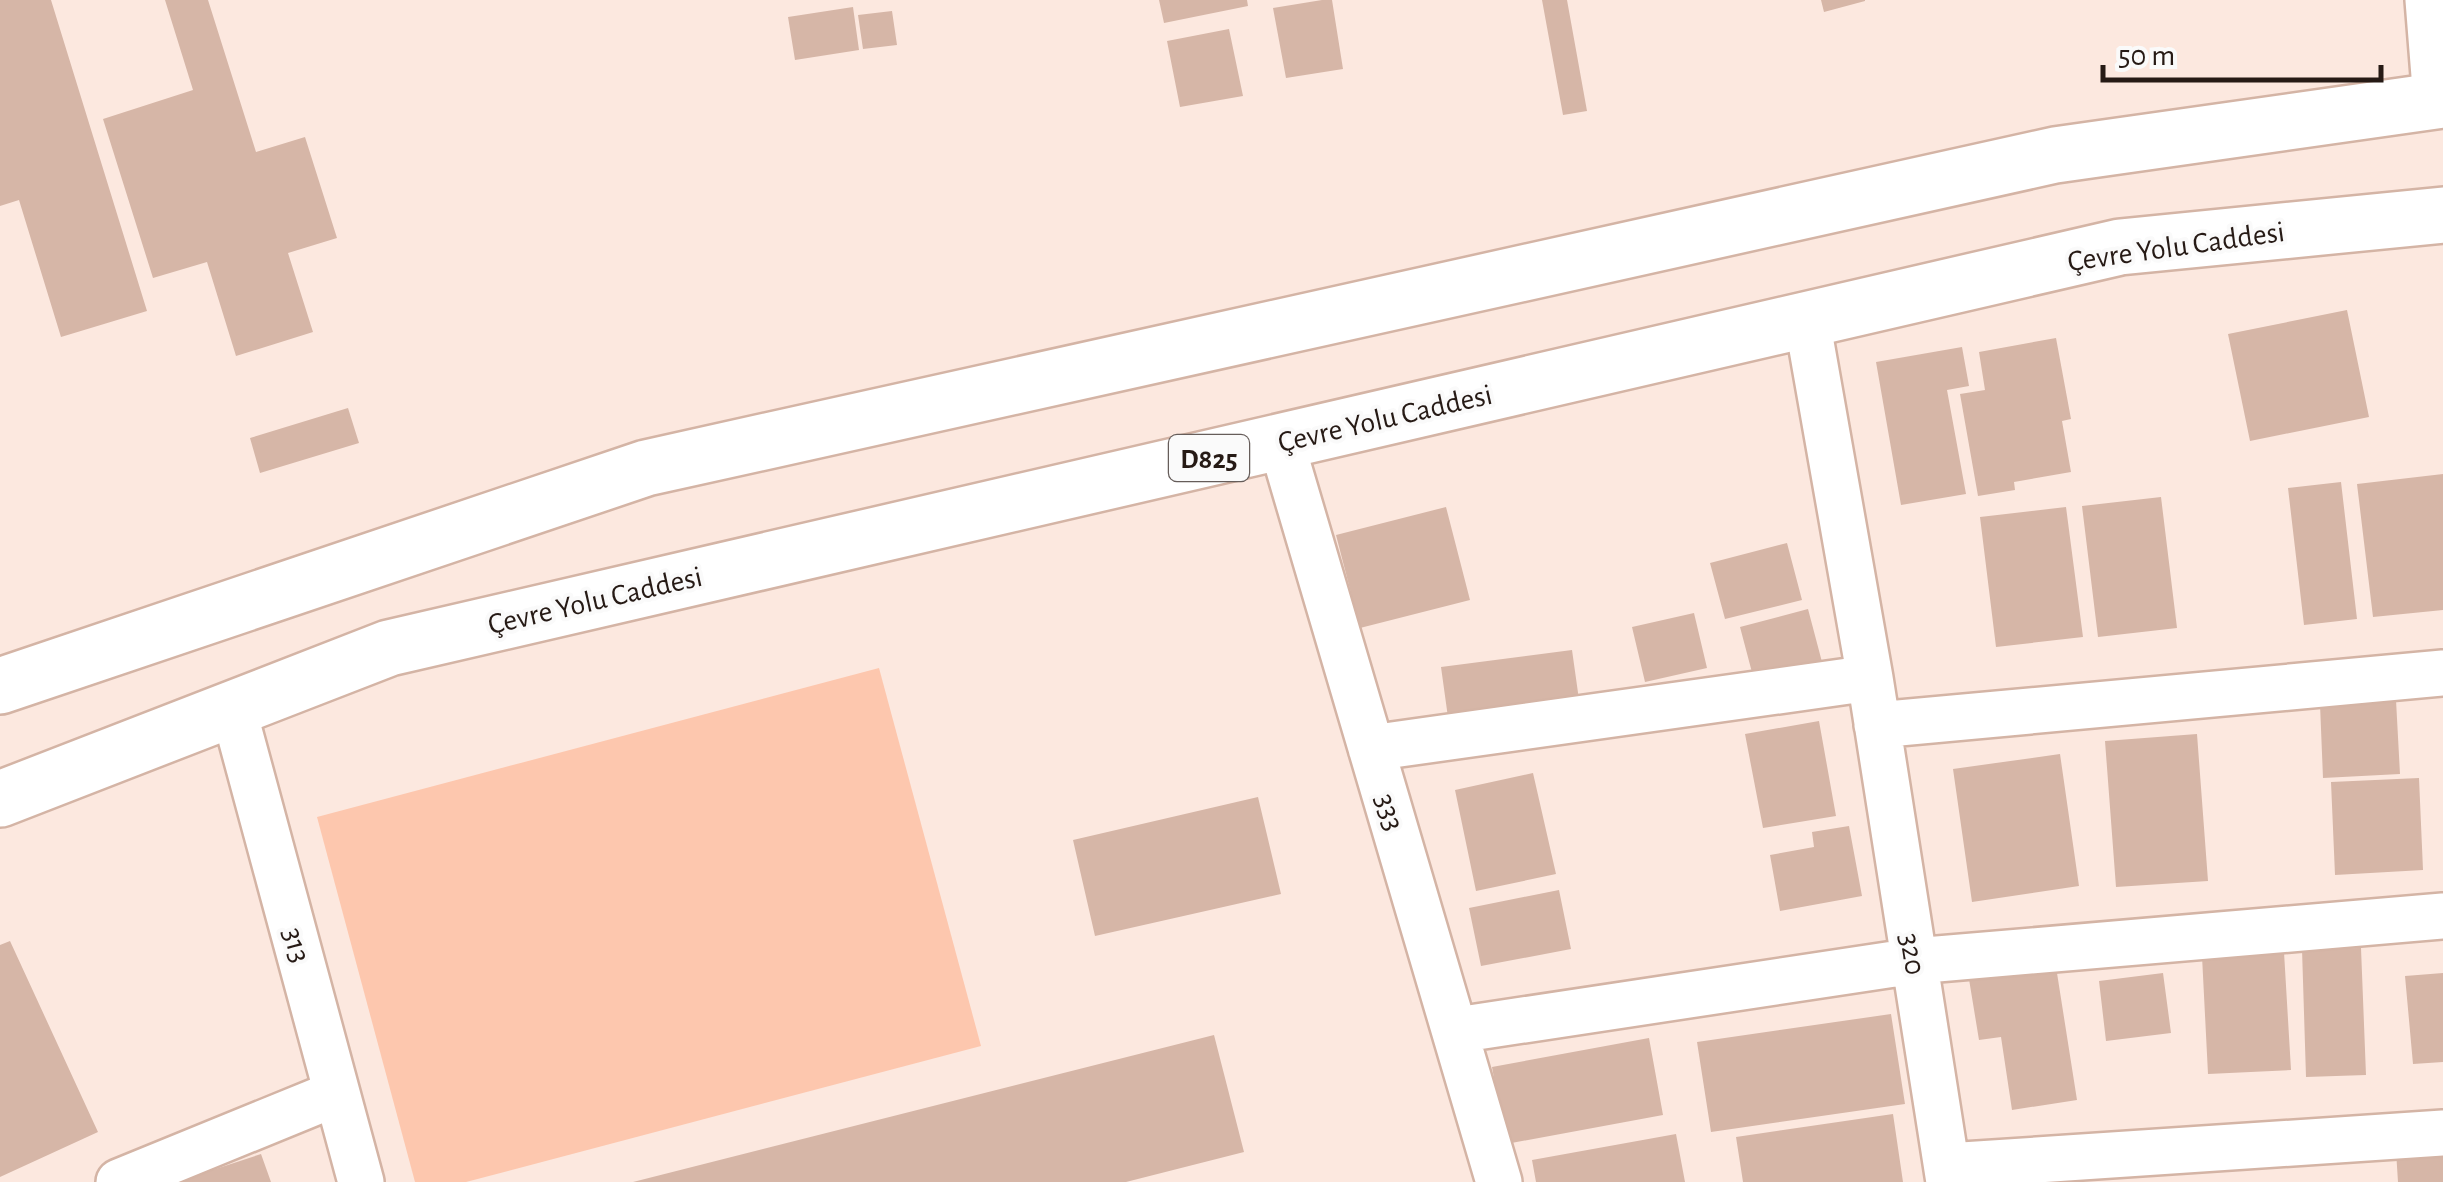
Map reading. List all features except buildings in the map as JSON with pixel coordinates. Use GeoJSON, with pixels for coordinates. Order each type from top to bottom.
{"type":"FeatureCollection","features":[{"type":"Feature","properties":{"kind":"highway"},"geometry":{"type":"LineString","coordinates":[[0,686],[646,468],[2056,155],[2440,100]]}},
{"type":"Feature","properties":{"kind":"highway","name":"Çevre Yolu Caddesi"},"geometry":{"type":"LineString","coordinates":[[0,800],[389,648],[2120,248],[2443,216]]}},
{"type":"Feature","properties":{"kind":"street"},"geometry":{"type":"LineString","coordinates":[[2428,0],[2440,100]]}},
{"type":"Feature","properties":{"kind":"street"},"geometry":{"type":"LineString","coordinates":[[1371,748],[1870,678],[1806,320]]}},
{"type":"Feature","properties":{"kind":"street","name":"333"},"geometry":{"type":"LineString","coordinates":[[1281,442],[1500,1182]]}},
{"type":"Feature","properties":{"kind":"street"},"geometry":{"type":"LineString","coordinates":[[1878,725],[2443,673]]}},
{"type":"Feature","properties":{"kind":"street","name":"320"},"geometry":{"type":"LineString","coordinates":[[1870,678],[1948,1174]]}},
{"type":"Feature","properties":{"kind":"street","name":"313"},"geometry":{"type":"LineString","coordinates":[[233,708],[361,1182]]}},
{"type":"Feature","properties":{"kind":"street"},"geometry":{"type":"LineString","coordinates":[[1456,1030],[1914,961],[2443,916]]}},
{"type":"Feature","properties":{"kind":"street"},"geometry":{"type":"LineString","coordinates":[[119,1182],[337,1093]]}},
{"type":"Feature","properties":{"kind":"street"},"geometry":{"type":"LineString","coordinates":[[1948,1174],[2443,1133]]}},
{"type":"Feature","properties":{"kind":"shaded area"},"geometry":{"type":"Polygon","coordinates":[[[879,668],[981,1046],[466,1182],[415,1182],[317,817],[879,668]]]}}]}
